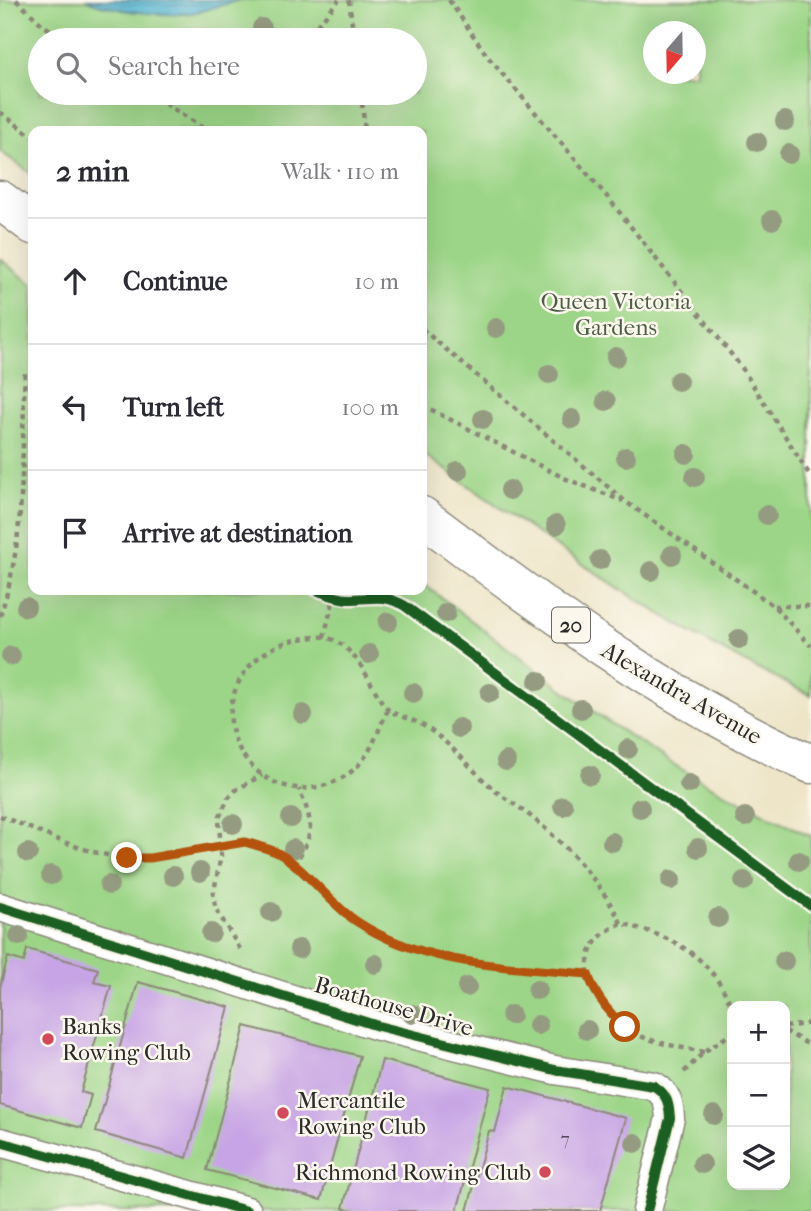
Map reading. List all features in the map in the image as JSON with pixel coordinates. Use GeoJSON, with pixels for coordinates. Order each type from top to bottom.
{"type":"FeatureCollection","features":[{"type":"Feature","properties":{"kind":"highway"},"geometry":{"type":"LineString","coordinates":[[0,200],[28,221]]}},
{"type":"Feature","properties":{"kind":"highway","name":"Alexandra Avenue"},"geometry":{"type":"LineString","coordinates":[[427,520],[542,606],[621,659],[737,728],[811,764]]}},
{"type":"Feature","properties":{"kind":"street","name":"Boathouse Drive"},"geometry":{"type":"LineString","coordinates":[[0,908],[379,1026],[555,1070],[599,1079],[643,1083],[663,1092]]}},
{"type":"Feature","properties":{"kind":"street"},"geometry":{"type":"LineString","coordinates":[[647,1211],[670,1118],[669,1103],[663,1092]]}},
{"type":"Feature","properties":{"kind":"street"},"geometry":{"type":"LineString","coordinates":[[0,1142],[247,1211]]}},
{"type":"Feature","properties":{"kind":"path"},"geometry":{"type":"LineString","coordinates":[[16,0],[47,28]]}},
{"type":"Feature","properties":{"kind":"path"},"geometry":{"type":"LineString","coordinates":[[314,28],[339,0]]}},
{"type":"Feature","properties":{"kind":"path"},"geometry":{"type":"LineString","coordinates":[[349,0],[352,28]]}},
{"type":"Feature","properties":{"kind":"path"},"geometry":{"type":"LineString","coordinates":[[449,0],[488,57],[609,200],[742,368],[811,477]]}},
{"type":"Feature","properties":{"kind":"path"},"geometry":{"type":"LineString","coordinates":[[167,105],[200,126]]}},
{"type":"Feature","properties":{"kind":"path"},"geometry":{"type":"LineString","coordinates":[[362,105],[364,126]]}},
{"type":"Feature","properties":{"kind":"path"},"geometry":{"type":"LineString","coordinates":[[0,112],[28,133]]}},
{"type":"Feature","properties":{"kind":"path"},"geometry":{"type":"LineString","coordinates":[[427,332],[626,502],[774,606],[811,646]]}},
{"type":"Feature","properties":{"kind":"path"},"geometry":{"type":"LineString","coordinates":[[0,616],[17,544],[21,510],[25,372]]}},
{"type":"Feature","properties":{"kind":"path"},"geometry":{"type":"LineString","coordinates":[[427,408],[564,478],[626,502]]}},
{"type":"Feature","properties":{"kind":"path"},"geometry":{"type":"LineString","coordinates":[[324,637],[334,596]]}},
{"type":"Feature","properties":{"kind":"path"},"geometry":{"type":"LineString","coordinates":[[774,606],[811,607]]}},
{"type":"Feature","properties":{"kind":"path"},"geometry":{"type":"LineString","coordinates":[[388,710],[373,743],[354,770],[332,783],[299,789],[272,781],[249,763],[233,732],[231,713],[233,694],[242,674],[267,651],[283,642],[324,637],[339,643],[352,653],[388,710],[423,725],[447,742],[494,790],[549,832],[598,883],[621,923],[652,931],[697,956],[725,991],[729,1001]]}},
{"type":"Feature","properties":{"kind":"path"},"geometry":{"type":"LineString","coordinates":[[216,909],[214,889],[221,856],[219,818],[222,807],[236,790],[262,775]]}},
{"type":"Feature","properties":{"kind":"path"},"geometry":{"type":"LineString","coordinates":[[293,865],[311,832],[311,822],[299,789]]}},
{"type":"Feature","properties":{"kind":"path"},"geometry":{"type":"LineString","coordinates":[[0,816],[68,844],[107,856],[150,858],[245,842],[277,853],[338,908],[359,923],[393,940],[428,953],[492,966],[588,974]]}},
{"type":"Feature","properties":{"kind":"path"},"geometry":{"type":"LineString","coordinates":[[621,923],[601,936],[588,962],[588,974],[600,1000],[625,1027],[652,1040],[704,1052]]}},
{"type":"Feature","properties":{"kind":"path"},"geometry":{"type":"LineString","coordinates":[[790,1028],[811,1023]]}},
{"type":"Feature","properties":{"kind":"path"},"geometry":{"type":"LineString","coordinates":[[790,1032],[811,1046]]}},
{"type":"Feature","properties":{"kind":"path"},"geometry":{"type":"LineString","coordinates":[[663,1092],[704,1052],[727,1036]]}},
{"type":"Feature","properties":{"kind":"green space","name":"Queen Victoria Gardens"},"geometry":{"type":"Polygon","coordinates":[[[0,0],[811,0],[811,695],[660,614],[563,551],[427,456],[427,126],[28,126],[28,171],[0,151],[0,0]]]}},
{"type":"Feature","properties":{"kind":"green space"},"geometry":{"type":"Polygon","coordinates":[[[0,259],[28,281],[28,595],[427,595],[427,587],[545,676],[640,743],[724,793],[811,836],[811,1211],[0,1211],[0,259]]]}},
{"type":"Feature","properties":{"kind":"water"},"geometry":{"type":"Polygon","coordinates":[[[87,0],[239,0],[196,12],[156,14],[87,0]]]}},
{"type":"Feature","properties":{"kind":"building","name":"Banks Rowing Club"},"geometry":{"type":"Polygon","coordinates":[[[27,949],[98,969],[94,982],[111,986],[81,1092],[91,1095],[82,1128],[0,1105],[0,987],[8,957],[24,962],[27,949]]]}},
{"type":"Feature","properties":{"kind":"building"},"geometry":{"type":"Polygon","coordinates":[[[138,982],[229,1007],[187,1158],[96,1132],[138,982]]]}},
{"type":"Feature","properties":{"kind":"building","name":"Mercantile Rowing Club"},"geometry":{"type":"Polygon","coordinates":[[[245,1026],[360,1056],[321,1200],[207,1170],[245,1026]]]}},
{"type":"Feature","properties":{"kind":"building"},"geometry":{"type":"Polygon","coordinates":[[[382,1060],[490,1088],[457,1211],[354,1211],[343,1208],[382,1060]]]}},
{"type":"Feature","properties":{"kind":"building","name":"Richmond Rowing Club"},"geometry":{"type":"Polygon","coordinates":[[[507,1086],[626,1118],[600,1211],[467,1211],[489,1131],[495,1132],[507,1086]]]}},
{"type":"Feature","properties":{"kind":"cycle path"},"geometry":{"type":"LineString","coordinates":[[329,595],[345,599],[384,598],[405,606],[811,906]]}},
{"type":"Feature","properties":{"kind":"cycle path"},"geometry":{"type":"LineString","coordinates":[[0,907],[378,1026],[555,1070],[654,1086],[666,1099],[670,1118],[647,1211]]}},
{"type":"Feature","properties":{"kind":"cycle path"},"geometry":{"type":"LineString","coordinates":[[0,1142],[247,1211]]}},
{"type":"Feature","properties":{"kind":"place","name":"Banks Rowing Club"},"geometry":{"type":"Point","coordinates":[48,1039]}},
{"type":"Feature","properties":{"kind":"place","name":"Mercantile Rowing Club"},"geometry":{"type":"Point","coordinates":[283,1113]}},
{"type":"Feature","properties":{"kind":"place","name":"Richmond Rowing Club"},"geometry":{"type":"Point","coordinates":[545,1172]}},
{"type":"Feature","properties":{"kind":"route"},"geometry":{"type":"LineString","coordinates":[[127,858],[150,858],[167,853],[245,842],[260,847],[277,853],[293,865],[338,908],[359,923],[393,940],[428,953],[492,966],[588,974],[600,1000],[625,1027]]}}]}
